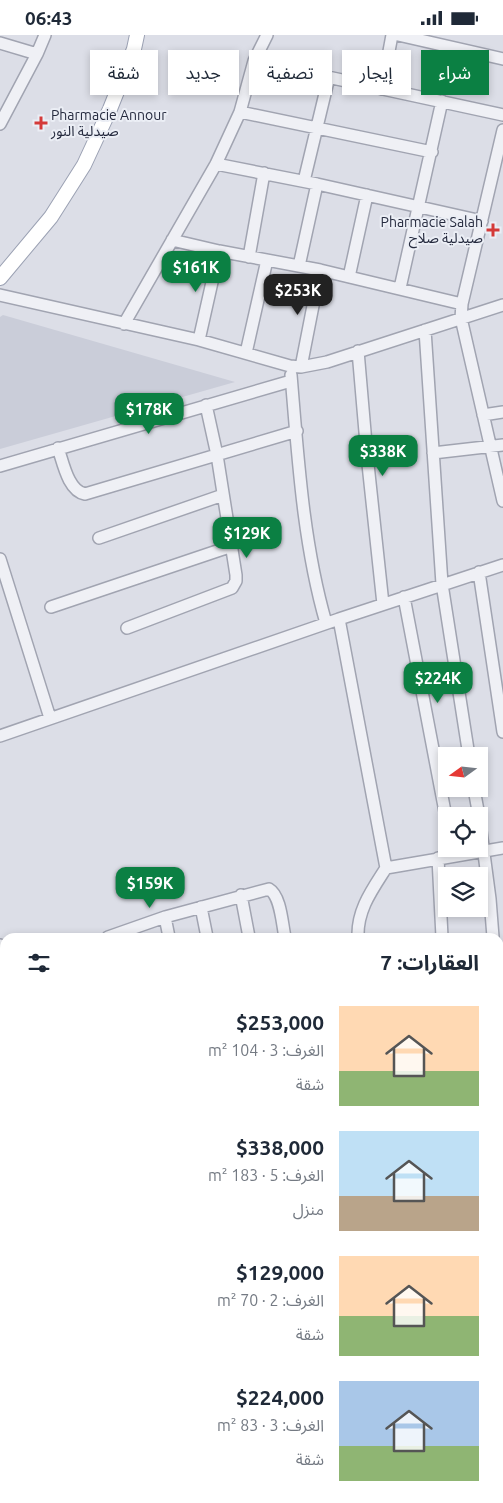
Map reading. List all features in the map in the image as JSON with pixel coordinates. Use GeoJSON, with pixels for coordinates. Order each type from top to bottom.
{"type":"FeatureCollection","features":[{"type":"Feature","properties":{"kind":"main road"},"geometry":{"type":"LineString","coordinates":[[0,277],[52,217],[84,165],[110,109],[134,49],[137,35]]}},
{"type":"Feature","properties":{"kind":"street"},"geometry":{"type":"LineString","coordinates":[[0,124],[45,35]]}},
{"type":"Feature","properties":{"kind":"street"},"geometry":{"type":"LineString","coordinates":[[260,50],[267,35]]}},
{"type":"Feature","properties":{"kind":"street"},"geometry":{"type":"LineString","coordinates":[[389,50],[392,35]]}},
{"type":"Feature","properties":{"kind":"street"},"geometry":{"type":"LineString","coordinates":[[398,35],[503,59]]}},
{"type":"Feature","properties":{"kind":"street"},"geometry":{"type":"LineString","coordinates":[[0,43],[37,54]]}},
{"type":"Feature","properties":{"kind":"street"},"geometry":{"type":"LineString","coordinates":[[124,324],[216,164],[240,112],[249,79]]}},
{"type":"Feature","properties":{"kind":"street"},"geometry":{"type":"LineString","coordinates":[[304,181],[325,95]]}},
{"type":"Feature","properties":{"kind":"street"},"geometry":{"type":"LineString","coordinates":[[411,95],[503,115]]}},
{"type":"Feature","properties":{"kind":"street"},"geometry":{"type":"LineString","coordinates":[[400,288],[420,207],[442,101]]}},
{"type":"Feature","properties":{"kind":"street"},"geometry":{"type":"LineString","coordinates":[[240,112],[432,152]]}},
{"type":"Feature","properties":{"kind":"street"},"geometry":{"type":"LineString","coordinates":[[503,129],[501,148],[462,304],[462,318],[503,501]]}},
{"type":"Feature","properties":{"kind":"street"},"geometry":{"type":"LineString","coordinates":[[216,164],[304,181],[482,221]]}},
{"type":"Feature","properties":{"kind":"street"},"geometry":{"type":"LineString","coordinates":[[249,257],[264,173]]}},
{"type":"Feature","properties":{"kind":"street"},"geometry":{"type":"LineString","coordinates":[[299,267],[317,184]]}},
{"type":"Feature","properties":{"kind":"street"},"geometry":{"type":"LineString","coordinates":[[349,277],[367,195]]}},
{"type":"Feature","properties":{"kind":"street"},"geometry":{"type":"LineString","coordinates":[[172,240],[320,270],[462,304]]}},
{"type":"Feature","properties":{"kind":"street"},"geometry":{"type":"LineString","coordinates":[[200,340],[219,251]]}},
{"type":"Feature","properties":{"kind":"street"},"geometry":{"type":"LineString","coordinates":[[246,353],[267,259]]}},
{"type":"Feature","properties":{"kind":"street"},"geometry":{"type":"LineString","coordinates":[[320,270],[291,381],[305,517],[315,579],[326,623]]}},
{"type":"Feature","properties":{"kind":"street"},"geometry":{"type":"LineString","coordinates":[[0,295],[200,340],[295,366],[327,362],[503,305]]}},
{"type":"Feature","properties":{"kind":"street"},"geometry":{"type":"LineString","coordinates":[[424,330],[442,584],[468,747]]}},
{"type":"Feature","properties":{"kind":"street"},"geometry":{"type":"LineString","coordinates":[[358,351],[383,604]]}},
{"type":"Feature","properties":{"kind":"street"},"geometry":{"type":"LineString","coordinates":[[0,466],[291,381]]}},
{"type":"Feature","properties":{"kind":"street"},"geometry":{"type":"LineString","coordinates":[[127,628],[232,588],[236,581],[217,455],[206,405]]}},
{"type":"Feature","properties":{"kind":"street"},"geometry":{"type":"LineString","coordinates":[[484,415],[503,412]]}},
{"type":"Feature","properties":{"kind":"street"},"geometry":{"type":"LineString","coordinates":[[58,448],[72,484],[77,490],[85,494],[297,431]]}},
{"type":"Feature","properties":{"kind":"street"},"geometry":{"type":"LineString","coordinates":[[433,453],[503,445]]}},
{"type":"Feature","properties":{"kind":"street"},"geometry":{"type":"LineString","coordinates":[[98,538],[223,495]]}},
{"type":"Feature","properties":{"kind":"street"},"geometry":{"type":"LineString","coordinates":[[51,607],[232,546]]}},
{"type":"Feature","properties":{"kind":"street"},"geometry":{"type":"LineString","coordinates":[[0,559],[50,718]]}},
{"type":"Feature","properties":{"kind":"street"},"geometry":{"type":"LineString","coordinates":[[0,736],[326,623],[503,565]]}},
{"type":"Feature","properties":{"kind":"street"},"geometry":{"type":"LineString","coordinates":[[479,572],[503,733]]}},
{"type":"Feature","properties":{"kind":"street"},"geometry":{"type":"LineString","coordinates":[[404,597],[444,807]]}},
{"type":"Feature","properties":{"kind":"street"},"geometry":{"type":"LineString","coordinates":[[338,619],[386,868],[365,901],[358,933]]}},
{"type":"Feature","properties":{"kind":"street"},"geometry":{"type":"LineString","coordinates":[[488,850],[503,848]]}},
{"type":"Feature","properties":{"kind":"street"},"geometry":{"type":"LineString","coordinates":[[485,857],[493,933]]}},
{"type":"Feature","properties":{"kind":"street"},"geometry":{"type":"LineString","coordinates":[[386,868],[438,858],[442,933]]}},
{"type":"Feature","properties":{"kind":"street"},"geometry":{"type":"LineString","coordinates":[[132,933],[165,917],[269,889],[274,891],[277,897],[284,933]]}},
{"type":"Feature","properties":{"kind":"street"},"geometry":{"type":"LineString","coordinates":[[241,895],[248,933]]}},
{"type":"Feature","properties":{"kind":"street"},"geometry":{"type":"LineString","coordinates":[[200,907],[206,933]]}},
{"type":"Feature","properties":{"kind":"street"},"geometry":{"type":"LineString","coordinates":[[165,917],[168,933]]}},
{"type":"Feature","properties":{"kind":"shaded area"},"geometry":{"type":"Polygon","coordinates":[[[3,315],[235,382],[0,449],[0,317],[3,315]]]}},
{"type":"Feature","properties":{"kind":"place","name":"Pharmacie Annour صيدلية النور"},"geometry":{"type":"Point","coordinates":[41,123]}},
{"type":"Feature","properties":{"kind":"place","name":"Pharmacie Salah صيدلية صلاح"},"geometry":{"type":"Point","coordinates":[493,230]}}]}
